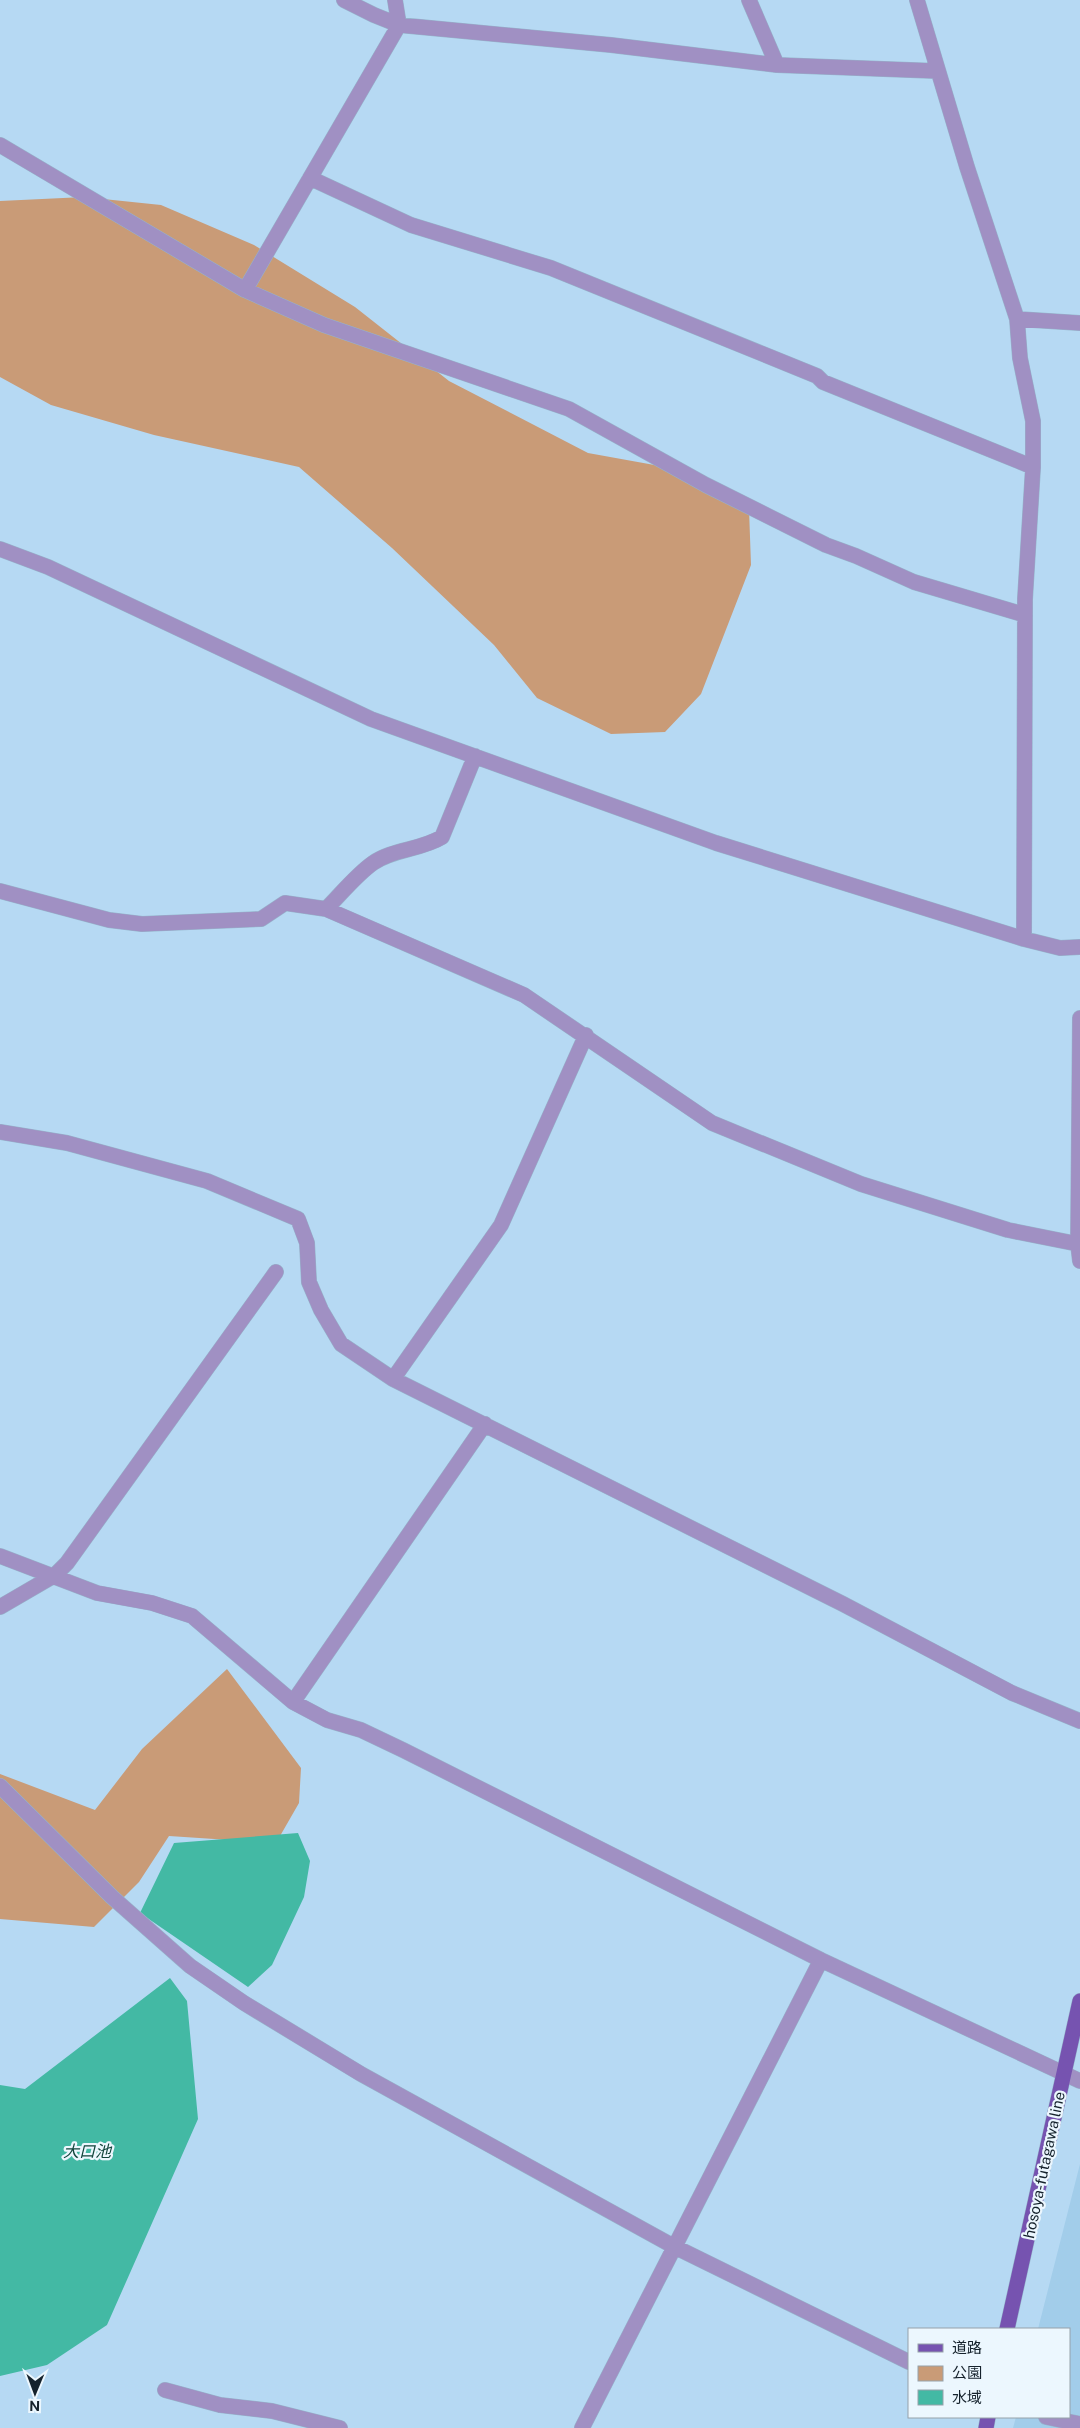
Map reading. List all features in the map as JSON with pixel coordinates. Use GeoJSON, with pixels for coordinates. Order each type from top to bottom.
{"type":"FeatureCollection","features":[{"type":"Feature","properties":{"kind":"main road","name":"hosoya-futagawa line"},"geometry":{"type":"LineString","coordinates":[[1008,2328],[1080,2001]]}},
{"type":"Feature","properties":{"kind":"street"},"geometry":{"type":"LineString","coordinates":[[344,0],[374,16],[399,25],[611,45],[777,65],[937,71]]}},
{"type":"Feature","properties":{"kind":"street"},"geometry":{"type":"LineString","coordinates":[[245,290],[399,25],[395,0]]}},
{"type":"Feature","properties":{"kind":"street"},"geometry":{"type":"LineString","coordinates":[[749,0],[777,65]]}},
{"type":"Feature","properties":{"kind":"street"},"geometry":{"type":"LineString","coordinates":[[917,0],[937,71],[1017,319],[1020,358],[1033,421],[1033,467],[1025,615],[1024,940]]}},
{"type":"Feature","properties":{"kind":"street"},"geometry":{"type":"LineString","coordinates":[[0,145],[245,290],[324,325],[570,408],[706,485],[826,545],[914,582],[1025,615]]}},
{"type":"Feature","properties":{"kind":"street"},"geometry":{"type":"LineString","coordinates":[[310,178],[411,225],[550,268],[817,376],[823,382],[1033,467]]}},
{"type":"Feature","properties":{"kind":"street"},"geometry":{"type":"LineString","coordinates":[[1017,319],[1080,323]]}},
{"type":"Feature","properties":{"kind":"street"},"geometry":{"type":"LineString","coordinates":[[0,549],[48,567],[372,719],[716,843],[1024,940],[1060,948],[1080,947]]}},
{"type":"Feature","properties":{"kind":"street"},"geometry":{"type":"LineString","coordinates":[[326,909],[373,863],[385,857],[430,844],[442,837],[475,756]]}},
{"type":"Feature","properties":{"kind":"street"},"geometry":{"type":"LineString","coordinates":[[0,891],[110,920],[142,924],[261,919],[285,904],[326,909],[524,995],[586,1036],[689,1110],[712,1123],[861,1184],[1008,1230],[1078,1244]]}},
{"type":"Feature","properties":{"kind":"street"},"geometry":{"type":"LineString","coordinates":[[1080,1018],[1078,1244],[1080,1261]]}},
{"type":"Feature","properties":{"kind":"street"},"geometry":{"type":"LineString","coordinates":[[393,1379],[501,1225],[586,1036]]}},
{"type":"Feature","properties":{"kind":"street"},"geometry":{"type":"LineString","coordinates":[[0,1132],[66,1143],[207,1181],[298,1219],[307,1243],[309,1282],[341,1344],[393,1379],[843,1604],[1012,1693],[1080,1721]]}},
{"type":"Feature","properties":{"kind":"street"},"geometry":{"type":"LineString","coordinates":[[0,1607],[55,1576],[67,1563],[276,1272]]}},
{"type":"Feature","properties":{"kind":"street"},"geometry":{"type":"LineString","coordinates":[[293,1702],[485,1424]]}},
{"type":"Feature","properties":{"kind":"street"},"geometry":{"type":"LineString","coordinates":[[0,1556],[98,1593],[152,1604],[192,1616],[293,1702],[327,1720],[361,1730],[821,1960],[1080,2081]]}},
{"type":"Feature","properties":{"kind":"street"},"geometry":{"type":"LineString","coordinates":[[0,1786],[112,1897],[190,1966],[244,2003],[361,2074],[674,2246],[908,2362]]}},
{"type":"Feature","properties":{"kind":"street"},"geometry":{"type":"LineString","coordinates":[[582,2428],[821,1960]]}},
{"type":"Feature","properties":{"kind":"street"},"geometry":{"type":"LineString","coordinates":[[165,2390],[220,2405],[272,2412],[340,2428]]}},
{"type":"Feature","properties":{"kind":"street"},"geometry":{"type":"LineString","coordinates":[[1051,2418],[1080,2424]]}},
{"type":"Feature","properties":{"kind":"shaded area"},"geometry":{"type":"Polygon","coordinates":[[[1080,2164],[1080,2428],[1013,2428],[1016,2418],[1070,2418],[1070,2328],[1038,2328],[1080,2164]]]}},
{"type":"Feature","properties":{"kind":"green space"},"geometry":{"type":"Polygon","coordinates":[[[84,197],[161,205],[254,245],[355,307],[449,381],[588,453],[682,470],[749,509],[751,565],[701,694],[665,732],[611,734],[537,698],[494,645],[392,548],[299,467],[154,435],[51,405],[0,377],[0,201],[84,197]]]}},
{"type":"Feature","properties":{"kind":"green space"},"geometry":{"type":"Polygon","coordinates":[[[227,1669],[301,1768],[299,1803],[276,1843],[169,1836],[139,1882],[94,1927],[0,1919],[0,1774],[95,1810],[142,1749],[227,1669]]]}},
{"type":"Feature","properties":{"kind":"water"},"geometry":{"type":"Polygon","coordinates":[[[298,1833],[310,1861],[304,1897],[272,1965],[248,1987],[140,1913],[174,1843],[298,1833]]]}},
{"type":"Feature","properties":{"kind":"water","name":"大口池"},"geometry":{"type":"Polygon","coordinates":[[[170,1978],[187,2001],[198,2119],[107,2325],[47,2365],[0,2376],[0,2085],[25,2089],[170,1978]]]}}]}
